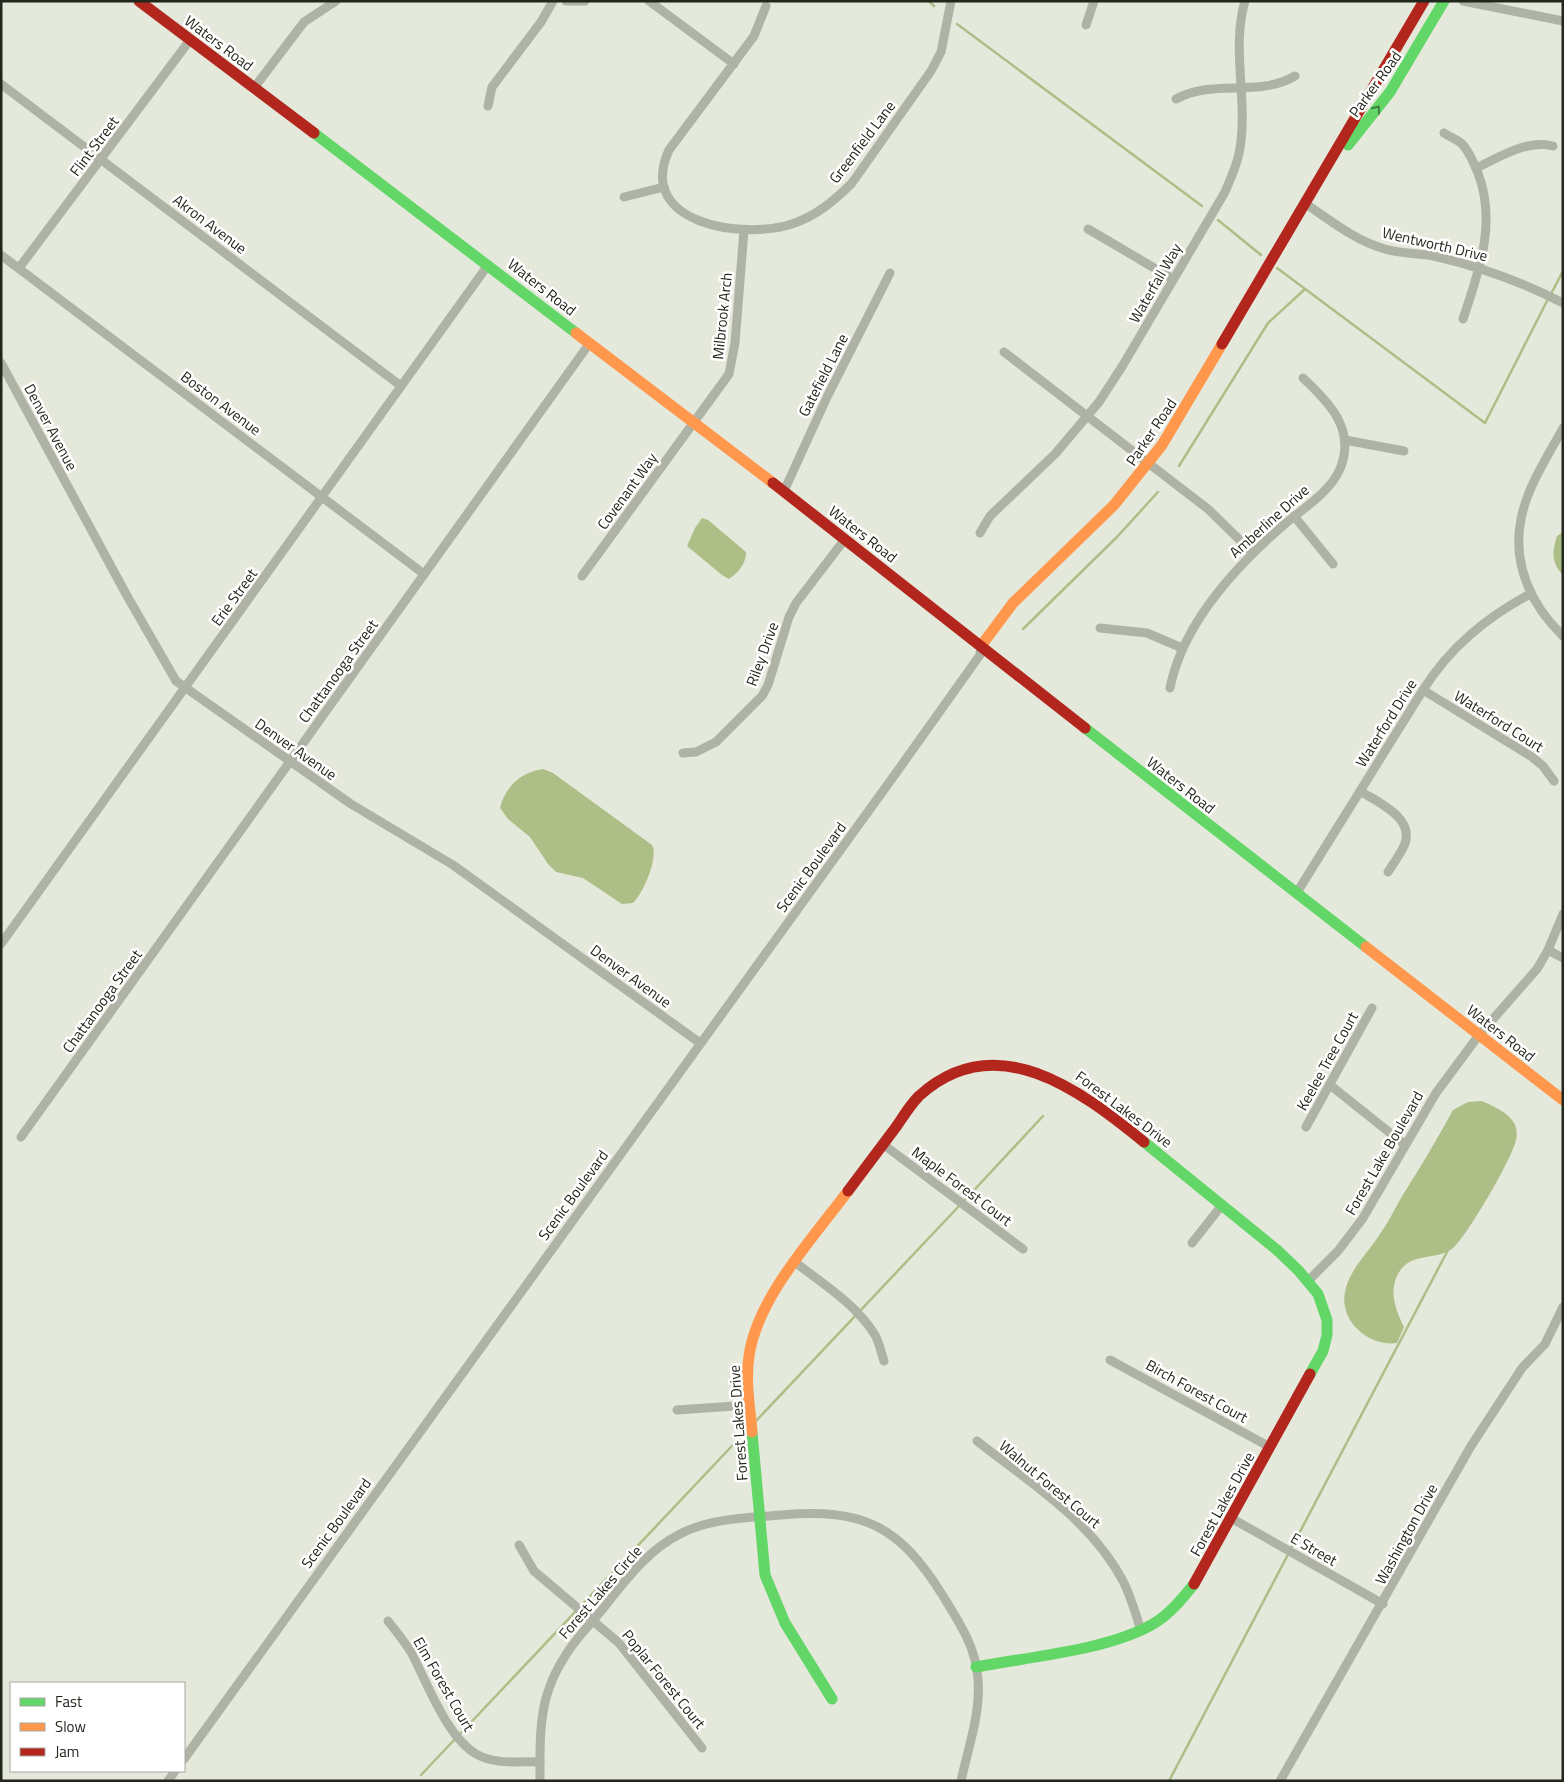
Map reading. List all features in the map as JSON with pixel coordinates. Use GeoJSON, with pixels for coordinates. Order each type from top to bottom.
{"type":"FeatureCollection","features":[{"type":"Feature","properties":{"kind":"street","name":"Waters Road"},"geometry":{"type":"LineString","coordinates":[[139,1],[545,307],[589,344],[784,491],[1296,894],[1563,1100]]}},
{"type":"Feature","properties":{"kind":"street"},"geometry":{"type":"LineString","coordinates":[[254,88],[304,22],[336,1]]}},
{"type":"Feature","properties":{"kind":"street"},"geometry":{"type":"LineString","coordinates":[[488,106],[492,87],[542,22],[553,1]]}},
{"type":"Feature","properties":{"kind":"street"},"geometry":{"type":"LineString","coordinates":[[566,1],[585,1]]}},
{"type":"Feature","properties":{"kind":"street"},"geometry":{"type":"LineString","coordinates":[[649,1],[734,64]]}},
{"type":"Feature","properties":{"kind":"street","name":"Greenfield Lane"},"geometry":{"type":"LineString","coordinates":[[664,187],[672,203],[688,217],[708,224],[744,230],[771,229],[792,224],[819,212],[852,183],[931,71],[941,52],[950,1]]}},
{"type":"Feature","properties":{"kind":"street"},"geometry":{"type":"LineString","coordinates":[[1086,25],[1094,1]]}},
{"type":"Feature","properties":{"kind":"street","name":"Waterfall Way"},"geometry":{"type":"LineString","coordinates":[[980,533],[994,512],[1056,454],[1088,415],[1124,365],[1225,192],[1234,171],[1242,132],[1240,23],[1245,1]]}},
{"type":"Feature","properties":{"kind":"street","name":"Parker Road"},"geometry":{"type":"LineString","coordinates":[[982,646],[1013,603],[1114,505],[1149,463],[1179,419],[1424,1]]}},
{"type":"Feature","properties":{"kind":"street","name":"Parker Road"},"geometry":{"type":"LineString","coordinates":[[1306,204],[1348,145],[1390,92],[1444,1]]}},
{"type":"Feature","properties":{"kind":"street"},"geometry":{"type":"LineString","coordinates":[[1463,1],[1563,21]]}},
{"type":"Feature","properties":{"kind":"street"},"geometry":{"type":"LineString","coordinates":[[624,197],[664,187],[662,177],[664,162],[669,150],[754,36],[766,6]]}},
{"type":"Feature","properties":{"kind":"street","name":"Flint Street"},"geometry":{"type":"LineString","coordinates":[[19,268],[190,40]]}},
{"type":"Feature","properties":{"kind":"street"},"geometry":{"type":"LineString","coordinates":[[1176,98],[1205,88],[1273,87],[1295,76]]}},
{"type":"Feature","properties":{"kind":"street","name":"Akron Avenue"},"geometry":{"type":"LineString","coordinates":[[1,84],[401,386]]}},
{"type":"Feature","properties":{"kind":"street"},"geometry":{"type":"LineString","coordinates":[[1444,134],[1462,144],[1476,168],[1482,182],[1487,211],[1480,268],[1463,318]]}},
{"type":"Feature","properties":{"kind":"street"},"geometry":{"type":"LineString","coordinates":[[1476,168],[1528,145],[1542,143],[1553,146]]}},
{"type":"Feature","properties":{"kind":"street","name":"Wentworth Drive"},"geometry":{"type":"LineString","coordinates":[[1306,204],[1340,228],[1386,250],[1433,256],[1480,268],[1511,278],[1563,303]]}},
{"type":"Feature","properties":{"kind":"street","name":"Milbrook Arch"},"geometry":{"type":"LineString","coordinates":[[694,422],[724,384],[732,365],[744,230]]}},
{"type":"Feature","properties":{"kind":"street"},"geometry":{"type":"LineString","coordinates":[[1088,230],[1173,280]]}},
{"type":"Feature","properties":{"kind":"street","name":"Boston Avenue"},"geometry":{"type":"LineString","coordinates":[[1,255],[424,574]]}},
{"type":"Feature","properties":{"kind":"street","name":"Erie Street"},"geometry":{"type":"LineString","coordinates":[[1,944],[488,265]]}},
{"type":"Feature","properties":{"kind":"street","name":"Gatefield Lane"},"geometry":{"type":"LineString","coordinates":[[784,491],[827,397],[890,273]]}},
{"type":"Feature","properties":{"kind":"street","name":"Chattanooga Street"},"geometry":{"type":"LineString","coordinates":[[21,1137],[589,344]]}},
{"type":"Feature","properties":{"kind":"street"},"geometry":{"type":"LineString","coordinates":[[1004,352],[1208,509],[1252,552]]}},
{"type":"Feature","properties":{"kind":"street","name":"Denver Avenue"},"geometry":{"type":"LineString","coordinates":[[1,363],[171,674],[185,688],[351,804],[461,870],[700,1043]]}},
{"type":"Feature","properties":{"kind":"street","name":"Amberline Drive"},"geometry":{"type":"LineString","coordinates":[[1170,688],[1175,663],[1182,648],[1224,583],[1252,552],[1328,486],[1340,470],[1345,440],[1337,414],[1329,403],[1304,378]]}},
{"type":"Feature","properties":{"kind":"street","name":"Covenant Way"},"geometry":{"type":"LineString","coordinates":[[582,576],[694,422]]}},
{"type":"Feature","properties":{"kind":"street"},"geometry":{"type":"LineString","coordinates":[[1563,428],[1533,485],[1521,518],[1520,554],[1530,594],[1538,608],[1563,636]]}},
{"type":"Feature","properties":{"kind":"street"},"geometry":{"type":"LineString","coordinates":[[1345,440],[1404,451]]}},
{"type":"Feature","properties":{"kind":"street"},"geometry":{"type":"LineString","coordinates":[[1294,516],[1333,564]]}},
{"type":"Feature","properties":{"kind":"street","name":"Riley Drive"},"geometry":{"type":"LineString","coordinates":[[683,753],[696,752],[716,742],[762,696],[768,685],[796,603],[844,539]]}},
{"type":"Feature","properties":{"kind":"street","name":"Waterford Drive"},"geometry":{"type":"LineString","coordinates":[[1296,894],[1423,690],[1446,657],[1462,641],[1501,610],[1530,594]]}},
{"type":"Feature","properties":{"kind":"street"},"geometry":{"type":"LineString","coordinates":[[1100,628],[1147,633],[1182,648]]}},
{"type":"Feature","properties":{"kind":"street","name":"Scenic Boulevard"},"geometry":{"type":"LineString","coordinates":[[185,1758],[896,773],[980,655],[982,646]]}},
{"type":"Feature","properties":{"kind":"street","name":"Waterford Court"},"geometry":{"type":"LineString","coordinates":[[1423,690],[1532,757],[1543,766],[1554,781]]}},
{"type":"Feature","properties":{"kind":"street"},"geometry":{"type":"LineString","coordinates":[[1360,791],[1394,812],[1404,825],[1406,838],[1404,848],[1388,872]]}},
{"type":"Feature","properties":{"kind":"street","name":"Forest Lake Boulevard"},"geometry":{"type":"LineString","coordinates":[[1308,1281],[1338,1252],[1355,1230],[1404,1144],[1436,1093],[1479,1035],[1526,982],[1548,950],[1563,914]]}},
{"type":"Feature","properties":{"kind":"street"},"geometry":{"type":"LineString","coordinates":[[1548,950],[1563,958]]}},
{"type":"Feature","properties":{"kind":"street","name":"Keelee Tree Court"},"geometry":{"type":"LineString","coordinates":[[1306,1127],[1372,1008]]}},
{"type":"Feature","properties":{"kind":"street","name":"Forest Lakes Drive"},"geometry":{"type":"LineString","coordinates":[[832,1699],[782,1619],[770,1593],[763,1562],[750,1404],[748,1354],[752,1338],[765,1304],[918,1098],[939,1080],[971,1066],[1007,1066],[1052,1078],[1078,1090],[1276,1250],[1308,1281],[1322,1300],[1327,1313],[1326,1341],[1270,1447],[1186,1596],[1164,1618],[1141,1631],[1119,1640],[976,1667]]}},
{"type":"Feature","properties":{"kind":"street"},"geometry":{"type":"LineString","coordinates":[[1330,1085],[1404,1144]]}},
{"type":"Feature","properties":{"kind":"street","name":"Maple Forest Court"},"geometry":{"type":"LineString","coordinates":[[884,1144],[1023,1249]]}},
{"type":"Feature","properties":{"kind":"street"},"geometry":{"type":"LineString","coordinates":[[1192,1244],[1222,1206]]}},
{"type":"Feature","properties":{"kind":"street"},"geometry":{"type":"LineString","coordinates":[[796,1262],[835,1293],[863,1320],[876,1336],[884,1361]]}},
{"type":"Feature","properties":{"kind":"street","name":"Washington Drive"},"geometry":{"type":"LineString","coordinates":[[1280,1781],[1383,1604],[1471,1446],[1522,1368],[1545,1344],[1563,1307]]}},
{"type":"Feature","properties":{"kind":"street","name":"Birch Forest Court"},"geometry":{"type":"LineString","coordinates":[[1110,1360],[1270,1447]]}},
{"type":"Feature","properties":{"kind":"street"},"geometry":{"type":"LineString","coordinates":[[678,1410],[750,1404]]}},
{"type":"Feature","properties":{"kind":"street","name":"Walnut Forest Court"},"geometry":{"type":"LineString","coordinates":[[977,1441],[1068,1513],[1096,1540],[1123,1580],[1141,1631]]}},
{"type":"Feature","properties":{"kind":"street","name":"Forest Lakes Circle"},"geometry":{"type":"LineString","coordinates":[[540,1781],[542,1719],[552,1680],[565,1656],[647,1557],[680,1534],[713,1522],[760,1517],[835,1513],[851,1516],[882,1530],[910,1551],[930,1575],[966,1634],[978,1678],[977,1709],[961,1781]]}},
{"type":"Feature","properties":{"kind":"street","name":"E Street"},"geometry":{"type":"LineString","coordinates":[[1231,1518],[1383,1604]]}},
{"type":"Feature","properties":{"kind":"street","name":"Poplar Forest Court"},"geometry":{"type":"LineString","coordinates":[[519,1545],[534,1571],[619,1643],[702,1748]]}},
{"type":"Feature","properties":{"kind":"street","name":"Elm Forest Court"},"geometry":{"type":"LineString","coordinates":[[388,1621],[410,1650],[452,1730],[464,1744],[477,1754],[498,1761],[540,1762]]}},
{"type":"Feature","properties":{"kind":"shaded area"},"geometry":{"type":"Polygon","coordinates":[[[702,518],[708,520],[746,552],[745,560],[741,567],[729,579],[687,546],[702,518]]]}},
{"type":"Feature","properties":{"kind":"shaded area"},"geometry":{"type":"Polygon","coordinates":[[[1563,532],[1563,575],[1556,566],[1554,547],[1557,536],[1563,532]]]}},
{"type":"Feature","properties":{"kind":"shaded area"},"geometry":{"type":"Polygon","coordinates":[[[543,769],[553,773],[652,845],[654,851],[652,866],[641,892],[633,903],[622,904],[583,878],[556,872],[548,864],[530,837],[508,819],[500,808],[506,793],[515,782],[528,773],[543,769]]]}},
{"type":"Feature","properties":{"kind":"shaded area"},"geometry":{"type":"Polygon","coordinates":[[[1482,1101],[1505,1113],[1513,1121],[1517,1132],[1513,1150],[1478,1214],[1460,1241],[1453,1248],[1439,1255],[1416,1259],[1408,1263],[1397,1276],[1394,1295],[1398,1315],[1404,1327],[1397,1343],[1377,1341],[1367,1337],[1352,1322],[1344,1303],[1350,1276],[1386,1225],[1453,1110],[1468,1102],[1482,1101]]]}},
{"type":"Feature","properties":{"kind":"waterway"},"geometry":{"type":"LineString","coordinates":[[929,1],[934,6]]}},
{"type":"Feature","properties":{"kind":"waterway"},"geometry":{"type":"LineString","coordinates":[[957,24],[1202,206]]}},
{"type":"Feature","properties":{"kind":"waterway"},"geometry":{"type":"LineString","coordinates":[[1218,220],[1261,255]]}},
{"type":"Feature","properties":{"kind":"waterway"},"geometry":{"type":"LineString","coordinates":[[1277,268],[1485,423],[1548,299]]}},
{"type":"Feature","properties":{"kind":"waterway"},"geometry":{"type":"LineString","coordinates":[[1551,294],[1563,271]]}},
{"type":"Feature","properties":{"kind":"waterway"},"geometry":{"type":"LineString","coordinates":[[1179,466],[1268,323],[1304,290]]}},
{"type":"Feature","properties":{"kind":"waterway"},"geometry":{"type":"LineString","coordinates":[[1023,629],[1117,537],[1158,492]]}},
{"type":"Feature","properties":{"kind":"waterway"},"geometry":{"type":"LineString","coordinates":[[964,1201],[1043,1116]]}},
{"type":"Feature","properties":{"kind":"waterway"},"geometry":{"type":"LineString","coordinates":[[756,1421],[960,1205]]}},
{"type":"Feature","properties":{"kind":"waterway"},"geometry":{"type":"LineString","coordinates":[[1169,1781],[1448,1250]]}},
{"type":"Feature","properties":{"kind":"waterway"},"geometry":{"type":"LineString","coordinates":[[459,1735],[747,1430]]}},
{"type":"Feature","properties":{"kind":"waterway"},"geometry":{"type":"LineString","coordinates":[[421,1775],[455,1739]]}},
{"type":"Feature","properties":{"kind":"traffic: fast"},"geometry":{"type":"LineString","coordinates":[[1348,145],[1390,92],[1444,1]]}},
{"type":"Feature","properties":{"kind":"traffic: fast"},"geometry":{"type":"LineString","coordinates":[[314,133],[576,333]]}},
{"type":"Feature","properties":{"kind":"traffic: fast"},"geometry":{"type":"LineString","coordinates":[[1085,728],[1366,947]]}},
{"type":"Feature","properties":{"kind":"traffic: fast"},"geometry":{"type":"LineString","coordinates":[[1144,1142],[1277,1250],[1299,1271],[1318,1294],[1327,1320],[1327,1335],[1323,1351],[1310,1374]]}},
{"type":"Feature","properties":{"kind":"traffic: fast"},"geometry":{"type":"LineString","coordinates":[[752,1432],[765,1575],[785,1623],[832,1699]]}},
{"type":"Feature","properties":{"kind":"traffic: fast"},"geometry":{"type":"LineString","coordinates":[[976,1667],[1068,1652],[1135,1633],[1165,1616],[1194,1584]]}},
{"type":"Feature","properties":{"kind":"traffic: slow"},"geometry":{"type":"LineString","coordinates":[[576,333],[773,483]]}},
{"type":"Feature","properties":{"kind":"traffic: slow"},"geometry":{"type":"LineString","coordinates":[[981,646],[1013,603],[1114,505],[1162,445],[1222,344]]}},
{"type":"Feature","properties":{"kind":"traffic: slow"},"geometry":{"type":"LineString","coordinates":[[1366,947],[1563,1100]]}},
{"type":"Feature","properties":{"kind":"traffic: slow"},"geometry":{"type":"LineString","coordinates":[[752,1432],[748,1375],[749,1356],[754,1334],[763,1312],[788,1269],[848,1191]]}},
{"type":"Feature","properties":{"kind":"traffic: jam"},"geometry":{"type":"LineString","coordinates":[[139,1],[314,133]]}},
{"type":"Feature","properties":{"kind":"traffic: jam"},"geometry":{"type":"LineString","coordinates":[[1222,344],[1424,1]]}},
{"type":"Feature","properties":{"kind":"traffic: jam"},"geometry":{"type":"LineString","coordinates":[[773,483],[1085,728]]}},
{"type":"Feature","properties":{"kind":"traffic: jam"},"geometry":{"type":"LineString","coordinates":[[848,1191],[919,1096],[948,1076],[978,1066],[1007,1066],[1036,1073],[1065,1086],[1093,1103],[1144,1142]]}},
{"type":"Feature","properties":{"kind":"traffic: jam"},"geometry":{"type":"LineString","coordinates":[[1194,1584],[1310,1374]]}}]}
